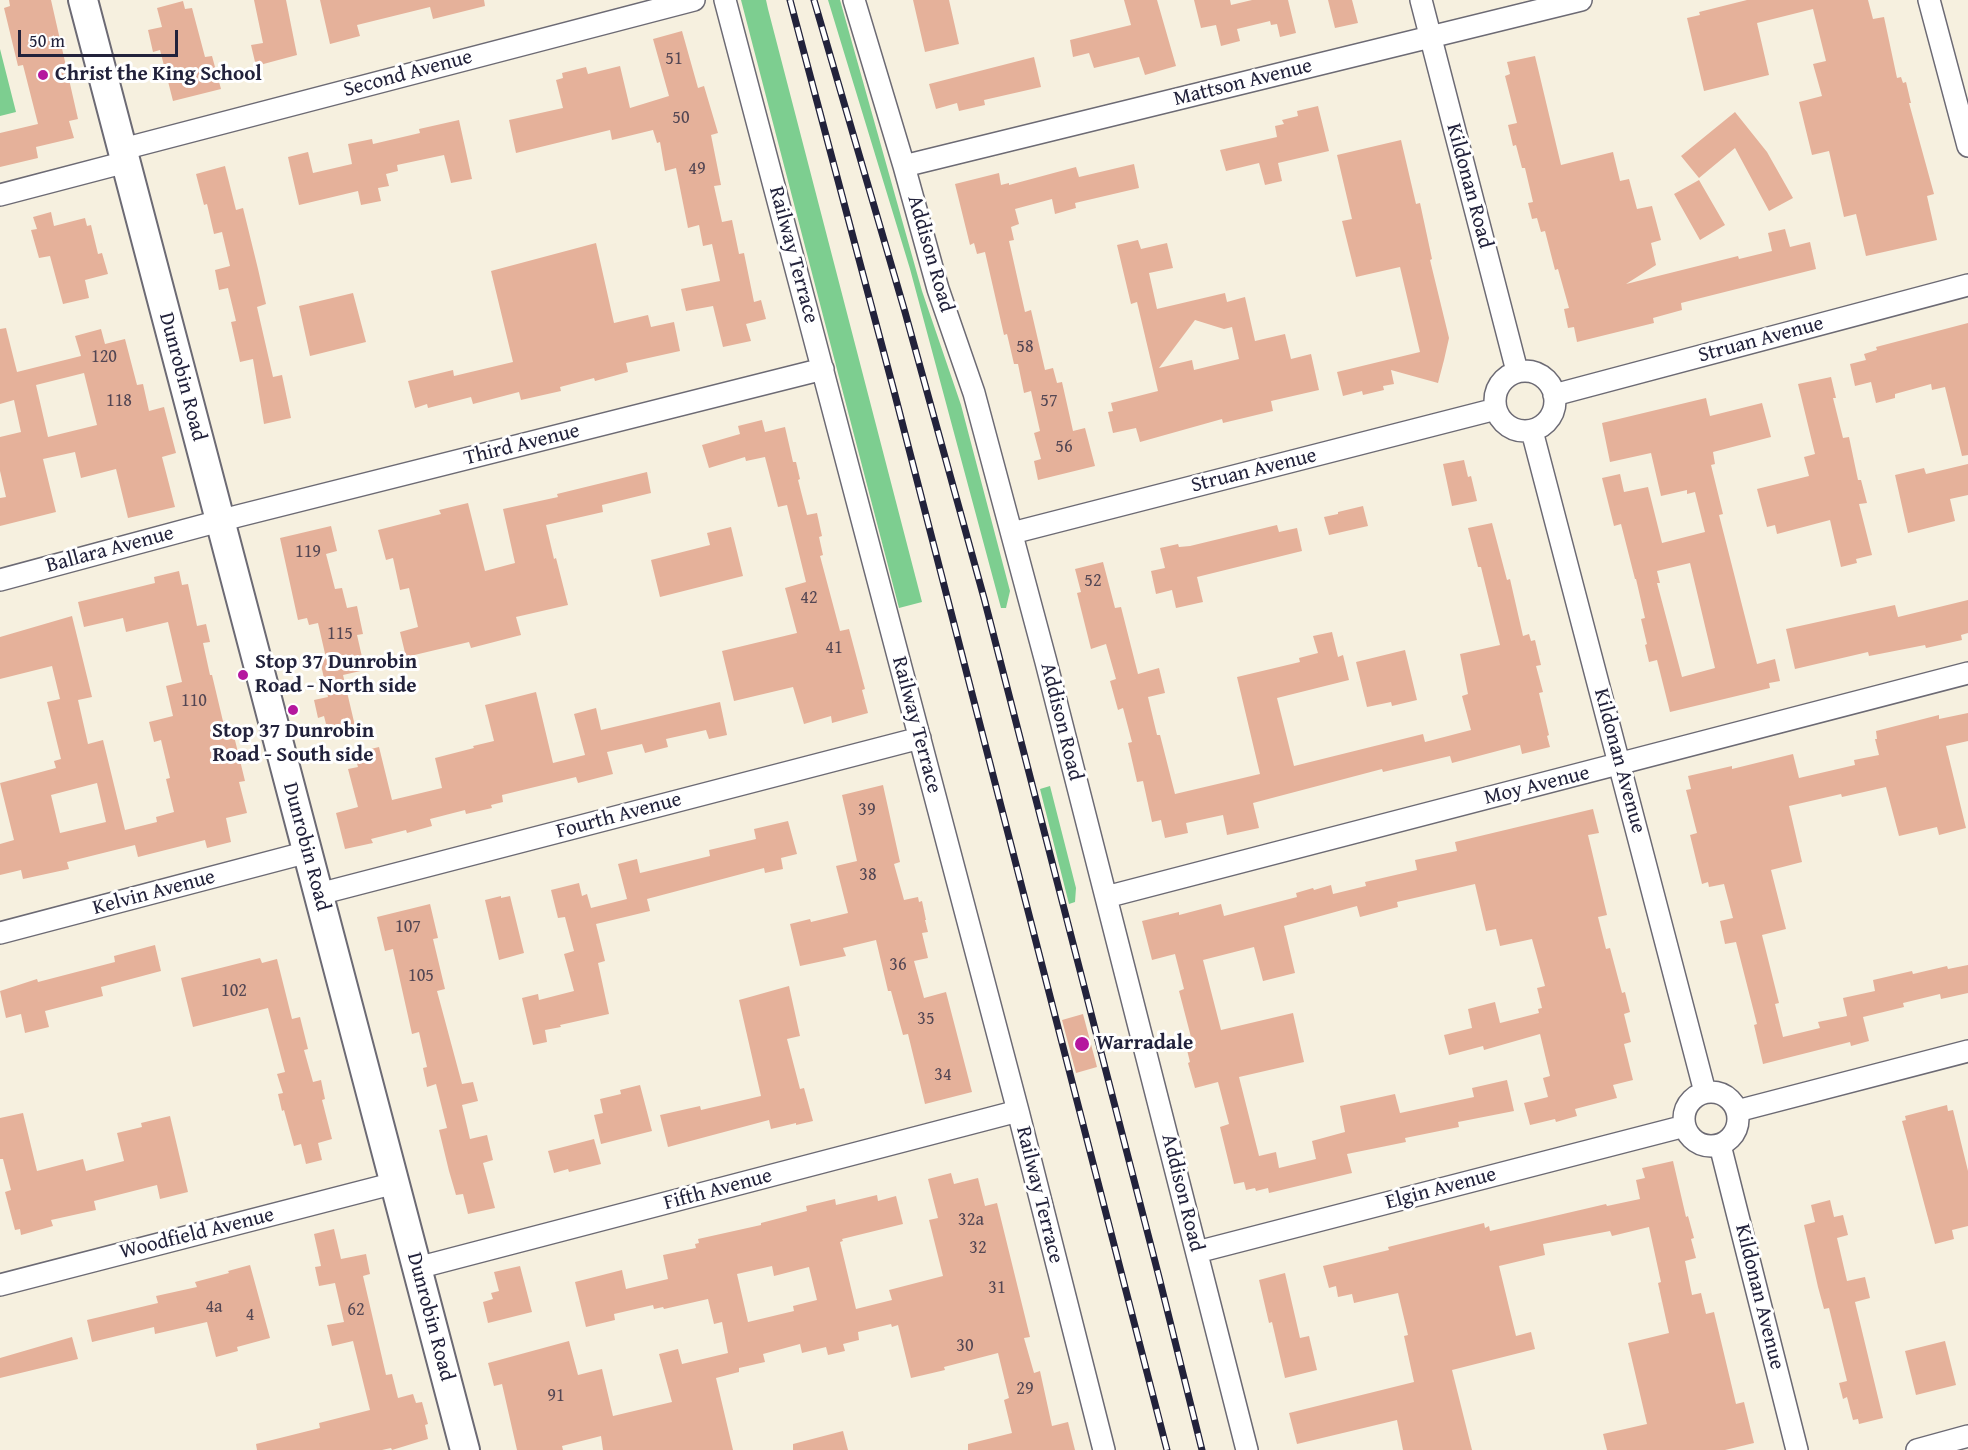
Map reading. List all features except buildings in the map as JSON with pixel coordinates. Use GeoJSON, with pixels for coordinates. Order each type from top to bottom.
{"type":"FeatureCollection","features":[{"type":"Feature","properties":{"kind":"street","name":"Dunrobin Road"},"geometry":{"type":"LineString","coordinates":[[83,0],[465,1450]]}},
{"type":"Feature","properties":{"kind":"street","name":"Second Avenue"},"geometry":{"type":"LineString","coordinates":[[0,195],[124,155],[694,0]]}},
{"type":"Feature","properties":{"kind":"street","name":"Railway Terrace"},"geometry":{"type":"LineString","coordinates":[[725,0],[1018,1111],[1104,1450]]}},
{"type":"Feature","properties":{"kind":"street","name":"Addison Road"},"geometry":{"type":"LineString","coordinates":[[854,0],[938,289],[974,393],[1012,533],[1247,1450]]}},
{"type":"Feature","properties":{"kind":"street","name":"Kildonan Road"},"geometry":{"type":"LineString","coordinates":[[1421,0],[1517,371]]}},
{"type":"Feature","properties":{"kind":"street","name":"Mattson Avenue"},"geometry":{"type":"LineString","coordinates":[[904,166],[1581,0]]}},
{"type":"Feature","properties":{"kind":"street"},"geometry":{"type":"LineString","coordinates":[[1929,0],[1968,146]]}},
{"type":"Feature","properties":{"kind":"street","name":"Struan Avenue"},"geometry":{"type":"LineString","coordinates":[[1554,394],[1968,285]]}},
{"type":"Feature","properties":{"kind":"street","name":"Third Avenue"},"geometry":{"type":"LineString","coordinates":[[220,521],[823,369]]}},
{"type":"Feature","properties":{"kind":"street"},"geometry":{"type":"LineString","coordinates":[[1517,371],[1532,371],[1546,379],[1554,394],[1553,411],[1545,424],[1532,431],[1514,429],[1502,420],[1496,409],[1496,391],[1506,377],[1517,371]]}},
{"type":"Feature","properties":{"kind":"street","name":"Struan Avenue"},"geometry":{"type":"LineString","coordinates":[[1012,533],[1496,409]]}},
{"type":"Feature","properties":{"kind":"street","name":"Kildonan Avenue"},"geometry":{"type":"LineString","coordinates":[[1532,431],[1705,1092]]}},
{"type":"Feature","properties":{"kind":"street","name":"Ballara Avenue"},"geometry":{"type":"LineString","coordinates":[[0,580],[220,521]]}},
{"type":"Feature","properties":{"kind":"street","name":"Moy Avenue"},"geometry":{"type":"LineString","coordinates":[[1106,897],[1968,673]]}},
{"type":"Feature","properties":{"kind":"street","name":"Fourth Avenue"},"geometry":{"type":"LineString","coordinates":[[319,894],[920,738]]}},
{"type":"Feature","properties":{"kind":"street","name":"Kelvin Avenue"},"geometry":{"type":"LineString","coordinates":[[0,933],[308,852]]}},
{"type":"Feature","properties":{"kind":"street"},"geometry":{"type":"LineString","coordinates":[[1737,1111],[1968,1051]]}},
{"type":"Feature","properties":{"kind":"street"},"geometry":{"type":"LineString","coordinates":[[1705,1092],[1721,1094],[1734,1104],[1737,1111],[1737,1128],[1733,1135],[1720,1145],[1702,1144],[1695,1140],[1685,1125],[1686,1108],[1697,1095],[1705,1092]]}},
{"type":"Feature","properties":{"kind":"street","name":"Fifth Avenue"},"geometry":{"type":"LineString","coordinates":[[417,1268],[1018,1111]]}},
{"type":"Feature","properties":{"kind":"street","name":"Elgin Avenue"},"geometry":{"type":"LineString","coordinates":[[1197,1252],[1685,1125]]}},
{"type":"Feature","properties":{"kind":"street","name":"Kildonan Avenue"},"geometry":{"type":"LineString","coordinates":[[1720,1145],[1797,1450]]}},
{"type":"Feature","properties":{"kind":"street","name":"Woodfield Avenue"},"geometry":{"type":"LineString","coordinates":[[0,1285],[395,1184]]}},
{"type":"Feature","properties":{"kind":"street"},"geometry":{"type":"LineString","coordinates":[[1917,1450],[1968,1436]]}},
{"type":"Feature","properties":{"kind":"green space"},"geometry":{"type":"Polygon","coordinates":[[[741,0],[766,0],[922,602],[899,608],[741,0]]]}},
{"type":"Feature","properties":{"kind":"green space"},"geometry":{"type":"Polygon","coordinates":[[[828,0],[840,0],[922,291],[961,405],[1010,591],[1006,608],[1001,608],[910,269],[828,0]]]}},
{"type":"Feature","properties":{"kind":"green space"},"geometry":{"type":"Polygon","coordinates":[[[0,49],[16,112],[0,116],[0,49]]]}},
{"type":"Feature","properties":{"kind":"green space"},"geometry":{"type":"Polygon","coordinates":[[[1050,786],[1076,888],[1075,902],[1069,904],[1040,789],[1050,786]]]}},
{"type":"Feature","properties":{"kind":"railway"},"geometry":{"type":"LineString","coordinates":[[790,0],[894,391],[1167,1450]]}},
{"type":"Feature","properties":{"kind":"railway"},"geometry":{"type":"LineString","coordinates":[[814,0],[905,312],[984,598],[1202,1450]]}},
{"type":"Feature","properties":{"kind":"place","name":"Christ the King School"},"geometry":{"type":"Point","coordinates":[43,75]}},
{"type":"Feature","properties":{"kind":"place","name":"Stop 37 Dunrobin Road - North side"},"geometry":{"type":"Point","coordinates":[243,675]}},
{"type":"Feature","properties":{"kind":"place","name":"Stop 37 Dunrobin Road - South side"},"geometry":{"type":"Point","coordinates":[293,710]}},
{"type":"Feature","properties":{"kind":"place","name":"Warradale"},"geometry":{"type":"Point","coordinates":[1082,1044]}}]}
